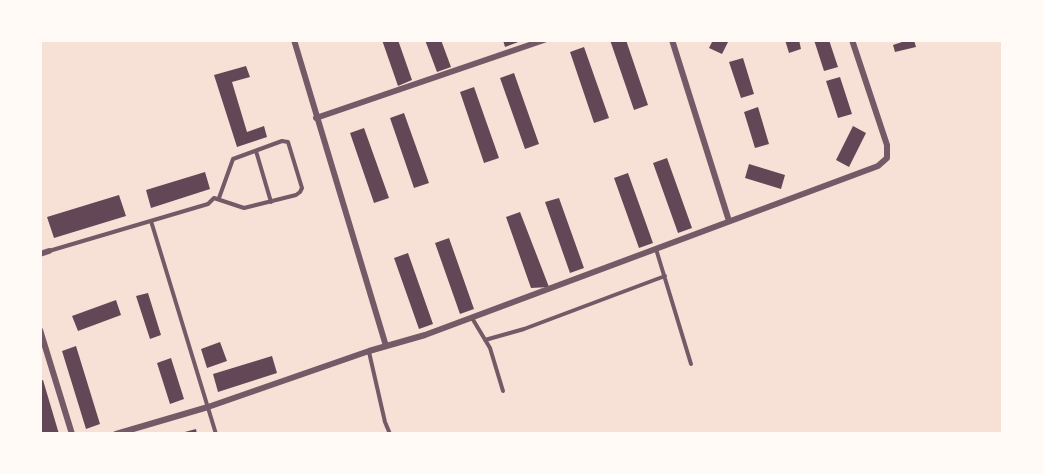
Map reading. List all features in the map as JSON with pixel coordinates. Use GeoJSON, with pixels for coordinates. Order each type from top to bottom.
{"type":"FeatureCollection","features":[{"type":"Feature","properties":{"kind":"street"},"geometry":{"type":"LineString","coordinates":[[294,40],[386,346]]}},
{"type":"Feature","properties":{"kind":"street"},"geometry":{"type":"LineString","coordinates":[[316,118],[543,40]]}},
{"type":"Feature","properties":{"kind":"street"},"geometry":{"type":"LineString","coordinates":[[672,40],[729,221]]}},
{"type":"Feature","properties":{"kind":"street"},"geometry":{"type":"LineString","coordinates":[[116,434],[208,407],[472,318],[878,166],[887,158],[887,145],[852,40]]}},
{"type":"Feature","properties":{"kind":"street"},"geometry":{"type":"LineString","coordinates":[[40,254],[49,251]]}},
{"type":"Feature","properties":{"kind":"street"},"geometry":{"type":"LineString","coordinates":[[40,330],[72,434]]}},
{"type":"Feature","properties":{"kind":"lane"},"geometry":{"type":"LineString","coordinates":[[49,251],[207,204],[214,198],[244,208],[300,192],[302,188],[288,142],[285,141],[233,159],[219,198]]}},
{"type":"Feature","properties":{"kind":"lane"},"geometry":{"type":"LineString","coordinates":[[256,151],[271,202]]}},
{"type":"Feature","properties":{"kind":"lane"},"geometry":{"type":"LineString","coordinates":[[151,221],[216,434]]}},
{"type":"Feature","properties":{"kind":"lane"},"geometry":{"type":"LineString","coordinates":[[656,249],[691,363]]}},
{"type":"Feature","properties":{"kind":"lane"},"geometry":{"type":"LineString","coordinates":[[485,340],[524,329],[664,276]]}},
{"type":"Feature","properties":{"kind":"lane"},"geometry":{"type":"LineString","coordinates":[[472,318],[485,340],[503,391]]}},
{"type":"Feature","properties":{"kind":"lane"},"geometry":{"type":"LineString","coordinates":[[369,351],[385,422],[390,434]]}},
{"type":"Feature","properties":{"kind":"building"},"geometry":{"type":"Polygon","coordinates":[[[382,40],[398,40],[412,80],[398,86],[382,40]]]}},
{"type":"Feature","properties":{"kind":"building"},"geometry":{"type":"Polygon","coordinates":[[[425,40],[441,40],[451,67],[437,72],[425,40]]]}},
{"type":"Feature","properties":{"kind":"building"},"geometry":{"type":"Polygon","coordinates":[[[503,40],[521,40],[521,41],[505,47],[503,40]]]}},
{"type":"Feature","properties":{"kind":"building"},"geometry":{"type":"Polygon","coordinates":[[[610,40],[626,40],[648,105],[634,110],[610,40]]]}},
{"type":"Feature","properties":{"kind":"building"},"geometry":{"type":"Polygon","coordinates":[[[713,40],[729,40],[722,54],[709,48],[713,40]]]}},
{"type":"Feature","properties":{"kind":"building"},"geometry":{"type":"Polygon","coordinates":[[[785,40],[799,40],[801,49],[789,53],[785,40]]]}},
{"type":"Feature","properties":{"kind":"building"},"geometry":{"type":"Polygon","coordinates":[[[814,40],[829,40],[838,67],[824,71],[814,40]]]}},
{"type":"Feature","properties":{"kind":"building"},"geometry":{"type":"Polygon","coordinates":[[[914,40],[916,47],[895,52],[893,45],[914,40]]]}},
{"type":"Feature","properties":{"kind":"building"},"geometry":{"type":"Polygon","coordinates":[[[584,47],[609,118],[594,123],[570,52],[584,47]]]}},
{"type":"Feature","properties":{"kind":"building"},"geometry":{"type":"Polygon","coordinates":[[[743,58],[754,94],[741,98],[729,62],[743,58]]]}},
{"type":"Feature","properties":{"kind":"building"},"geometry":{"type":"Polygon","coordinates":[[[246,66],[250,77],[232,82],[247,132],[264,126],[267,137],[237,147],[214,75],[246,66]]]}},
{"type":"Feature","properties":{"kind":"building"},"geometry":{"type":"Polygon","coordinates":[[[514,73],[539,144],[525,149],[500,78],[514,73]]]}},
{"type":"Feature","properties":{"kind":"building"},"geometry":{"type":"Polygon","coordinates":[[[840,77],[852,114],[838,118],[826,81],[840,77]]]}},
{"type":"Feature","properties":{"kind":"building"},"geometry":{"type":"Polygon","coordinates":[[[474,87],[499,158],[484,163],[460,92],[474,87]]]}},
{"type":"Feature","properties":{"kind":"building"},"geometry":{"type":"Polygon","coordinates":[[[758,107],[769,144],[755,148],[744,112],[758,107]]]}},
{"type":"Feature","properties":{"kind":"building"},"geometry":{"type":"Polygon","coordinates":[[[404,113],[429,183],[414,188],[390,118],[404,113]]]}},
{"type":"Feature","properties":{"kind":"building"},"geometry":{"type":"Polygon","coordinates":[[[853,126],[866,133],[849,167],[836,160],[853,126]]]}},
{"type":"Feature","properties":{"kind":"building"},"geometry":{"type":"Polygon","coordinates":[[[364,128],[389,198],[374,203],[350,133],[364,128]]]}},
{"type":"Feature","properties":{"kind":"building"},"geometry":{"type":"Polygon","coordinates":[[[667,158],[692,228],[678,233],[653,163],[667,158]]]}},
{"type":"Feature","properties":{"kind":"building"},"geometry":{"type":"Polygon","coordinates":[[[749,164],[785,175],[781,189],[745,178],[749,164]]]}},
{"type":"Feature","properties":{"kind":"building"},"geometry":{"type":"Polygon","coordinates":[[[205,172],[210,189],[151,208],[146,190],[205,172]]]}},
{"type":"Feature","properties":{"kind":"building"},"geometry":{"type":"Polygon","coordinates":[[[628,173],[653,243],[639,248],[614,178],[628,173]]]}},
{"type":"Feature","properties":{"kind":"building"},"geometry":{"type":"Polygon","coordinates":[[[119,195],[126,216],[54,238],[47,217],[119,195]]]}},
{"type":"Feature","properties":{"kind":"building"},"geometry":{"type":"Polygon","coordinates":[[[559,198],[584,268],[570,273],[545,202],[559,198]]]}},
{"type":"Feature","properties":{"kind":"building"},"geometry":{"type":"Polygon","coordinates":[[[520,212],[549,287],[531,288],[506,217],[520,212]]]}},
{"type":"Feature","properties":{"kind":"building"},"geometry":{"type":"Polygon","coordinates":[[[449,238],[474,309],[460,314],[435,243],[449,238]]]}},
{"type":"Feature","properties":{"kind":"building"},"geometry":{"type":"Polygon","coordinates":[[[408,253],[433,324],[419,329],[394,258],[408,253]]]}},
{"type":"Feature","properties":{"kind":"building"},"geometry":{"type":"Polygon","coordinates":[[[148,293],[161,335],[150,339],[136,296],[148,293]]]}},
{"type":"Feature","properties":{"kind":"building"},"geometry":{"type":"Polygon","coordinates":[[[116,300],[121,315],[78,331],[72,316],[116,300]]]}},
{"type":"Feature","properties":{"kind":"building"},"geometry":{"type":"Polygon","coordinates":[[[220,342],[227,361],[207,368],[201,349],[220,342]]]}},
{"type":"Feature","properties":{"kind":"building"},"geometry":{"type":"Polygon","coordinates":[[[76,346],[100,424],[86,429],[62,351],[76,346]]]}},
{"type":"Feature","properties":{"kind":"building"},"geometry":{"type":"Polygon","coordinates":[[[272,356],[277,373],[218,392],[213,374],[272,356]]]}},
{"type":"Feature","properties":{"kind":"building"},"geometry":{"type":"Polygon","coordinates":[[[171,358],[184,399],[170,404],[157,363],[171,358]]]}},
{"type":"Feature","properties":{"kind":"building"},"geometry":{"type":"Polygon","coordinates":[[[43,380],[59,434],[40,434],[40,381],[43,380]]]}},
{"type":"Feature","properties":{"kind":"building"},"geometry":{"type":"Polygon","coordinates":[[[196,429],[197,434],[181,434],[181,433],[196,429]]]}}]}
